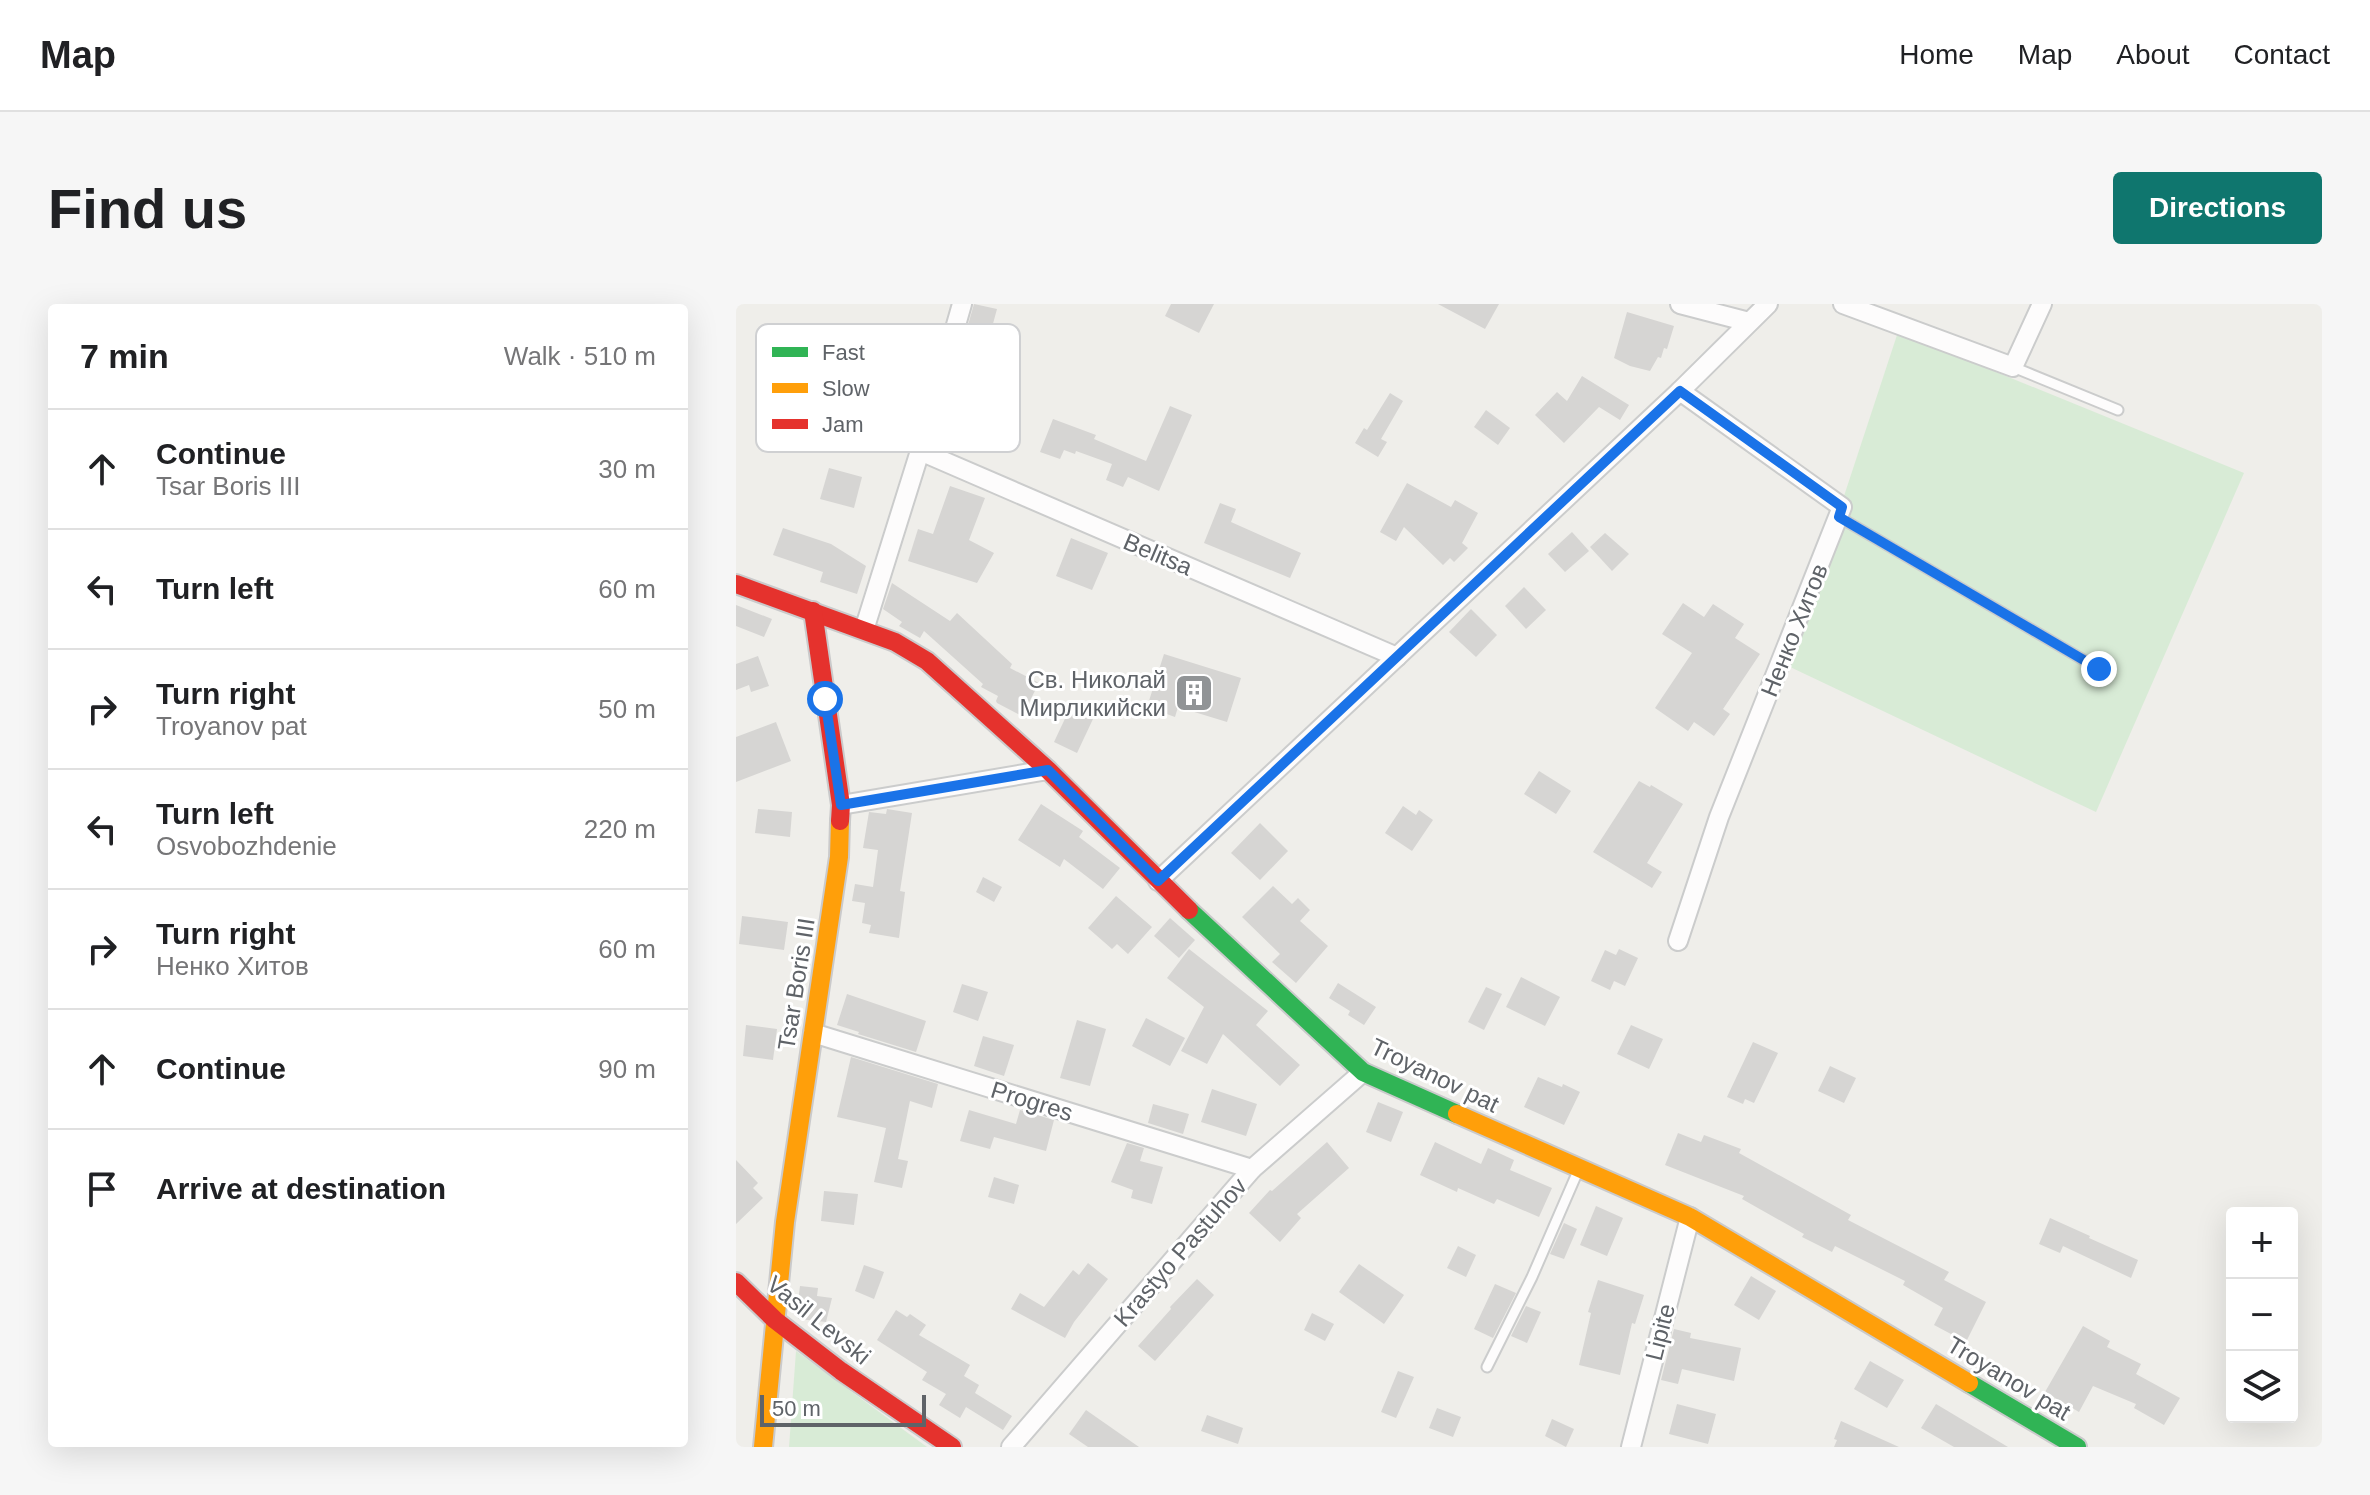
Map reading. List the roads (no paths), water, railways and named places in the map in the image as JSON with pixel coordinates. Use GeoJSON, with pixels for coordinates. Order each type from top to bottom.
{"type":"FeatureCollection","features":[{"type":"Feature","properties":{"kind":"street"},"geometry":{"type":"LineString","coordinates":[[956,324],[962,304]]}},
{"type":"Feature","properties":{"kind":"street"},"geometry":{"type":"LineString","coordinates":[[1680,304],[1749,322]]}},
{"type":"Feature","properties":{"kind":"street"},"geometry":{"type":"LineString","coordinates":[[1158,881],[1680,391],[1768,304]]}},
{"type":"Feature","properties":{"kind":"street"},"geometry":{"type":"LineString","coordinates":[[1843,304],[2013,367],[2042,304]]}},
{"type":"Feature","properties":{"kind":"street"},"geometry":{"type":"LineString","coordinates":[[1680,391],[1842,507],[1839,517]]}},
{"type":"Feature","properties":{"kind":"street"},"geometry":{"type":"LineString","coordinates":[[864,630],[920,452]]}},
{"type":"Feature","properties":{"kind":"street","name":"Belitsa"},"geometry":{"type":"LineString","coordinates":[[922,452],[1397,657]]}},
{"type":"Feature","properties":{"kind":"street","name":"Ненко Хитов"},"geometry":{"type":"LineString","coordinates":[[1678,941],[1719,817],[1839,517]]}},
{"type":"Feature","properties":{"kind":"street"},"geometry":{"type":"LineString","coordinates":[[736,584],[813,611]]}},
{"type":"Feature","properties":{"kind":"street","name":"Troyanov pat"},"geometry":{"type":"LineString","coordinates":[[813,611],[895,642],[927,661],[1048,770],[1158,881],[1363,1072],[1690,1217],[2077,1447]]}},
{"type":"Feature","properties":{"kind":"street","name":"Tsar Boris III"},"geometry":{"type":"LineString","coordinates":[[763,1447],[785,1222],[839,857],[841,805],[813,611]]}},
{"type":"Feature","properties":{"kind":"street"},"geometry":{"type":"LineString","coordinates":[[841,805],[1048,770]]}},
{"type":"Feature","properties":{"kind":"street","name":"Progres"},"geometry":{"type":"LineString","coordinates":[[813,1033],[1252,1169]]}},
{"type":"Feature","properties":{"kind":"street","name":"Krastyo Pastuhov"},"geometry":{"type":"LineString","coordinates":[[1011,1447],[1252,1169],[1363,1072]]}},
{"type":"Feature","properties":{"kind":"street","name":"Lipite"},"geometry":{"type":"LineString","coordinates":[[1631,1447],[1690,1217]]}},
{"type":"Feature","properties":{"kind":"street","name":"Vasil Levski"},"geometry":{"type":"LineString","coordinates":[[736,1282],[775,1320],[841,1371],[952,1447]]}},
{"type":"Feature","properties":{"kind":"lane"},"geometry":{"type":"LineString","coordinates":[[2013,367],[2118,410]]}},
{"type":"Feature","properties":{"kind":"lane"},"geometry":{"type":"LineString","coordinates":[[1839,517],[2099,669]]}},
{"type":"Feature","properties":{"kind":"lane"},"geometry":{"type":"LineString","coordinates":[[1487,1367],[1532,1277],[1579,1167]]}},
{"type":"Feature","properties":{"kind":"place","name":"Св. Николай Мирликийски"},"geometry":{"type":"Point","coordinates":[1194,693]}}]}
